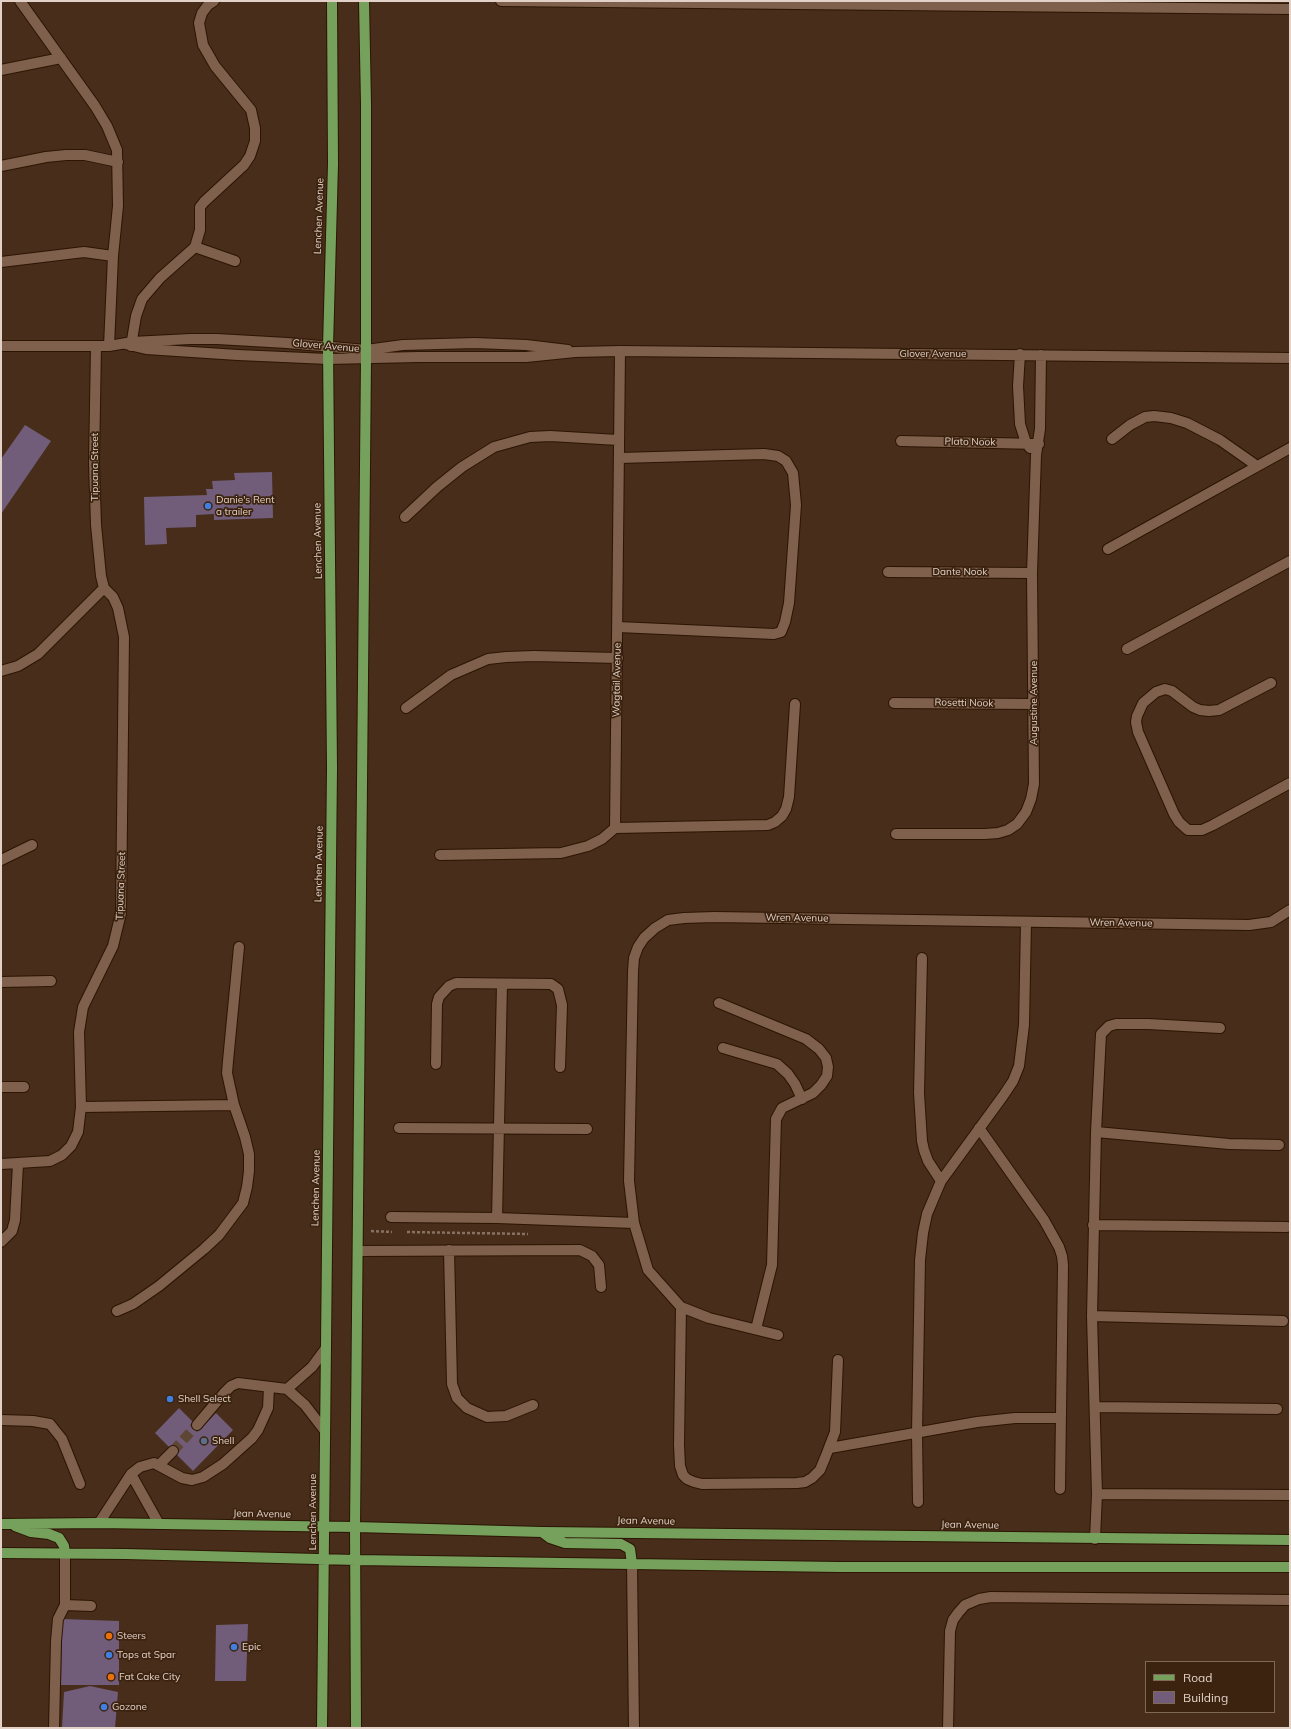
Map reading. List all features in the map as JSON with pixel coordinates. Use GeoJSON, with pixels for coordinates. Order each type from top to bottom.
{"type":"FeatureCollection","features":[{"type":"Feature","properties":{"kind":"main road","name":"Lenchen Avenue"},"geometry":{"type":"LineString","coordinates":[[322,1728],[332,768],[328,347],[333,164],[332,1]]}},
{"type":"Feature","properties":{"kind":"main road"},"geometry":{"type":"LineString","coordinates":[[356,1728],[355,1527],[366,354],[366,104],[364,1]]}},
{"type":"Feature","properties":{"kind":"main road","name":"Jean Avenue"},"geometry":{"type":"LineString","coordinates":[[6,1524],[99,1523],[355,1527],[542,1532],[1290,1540]]}},
{"type":"Feature","properties":{"kind":"main road"},"geometry":{"type":"LineString","coordinates":[[6,1524],[31,1532],[49,1534],[59,1538],[64,1546],[65,1553]]}},
{"type":"Feature","properties":{"kind":"main road"},"geometry":{"type":"LineString","coordinates":[[542,1532],[550,1538],[565,1543],[621,1544],[630,1549],[632,1564]]}},
{"type":"Feature","properties":{"kind":"main road"},"geometry":{"type":"LineString","coordinates":[[1,1553],[838,1567],[1290,1567]]}},
{"type":"Feature","properties":{"kind":"street"},"geometry":{"type":"LineString","coordinates":[[20,1],[95,106],[107,126],[117,150],[118,206],[110,346]]}},
{"type":"Feature","properties":{"kind":"street"},"geometry":{"type":"LineString","coordinates":[[129,344],[142,299],[157,281],[195,247],[200,230],[200,207],[244,165],[253,148],[256,134],[255,123],[251,110],[215,66],[203,45],[199,23],[205,10],[214,1]]}},
{"type":"Feature","properties":{"kind":"street"},"geometry":{"type":"LineString","coordinates":[[501,1],[1290,9]]}},
{"type":"Feature","properties":{"kind":"street"},"geometry":{"type":"LineString","coordinates":[[1,70],[61,58]]}},
{"type":"Feature","properties":{"kind":"street"},"geometry":{"type":"LineString","coordinates":[[1,166],[38,158],[66,155],[85,156],[118,162]]}},
{"type":"Feature","properties":{"kind":"street"},"geometry":{"type":"LineString","coordinates":[[195,247],[235,261]]}},
{"type":"Feature","properties":{"kind":"street"},"geometry":{"type":"LineString","coordinates":[[1,262],[84,252],[114,256]]}},
{"type":"Feature","properties":{"kind":"street","name":"Glover Avenue"},"geometry":{"type":"LineString","coordinates":[[1,346],[110,346],[190,339],[217,339],[328,347],[366,354]]}},
{"type":"Feature","properties":{"kind":"street","name":"Glover Avenue"},"geometry":{"type":"LineString","coordinates":[[129,344],[230,355],[328,359],[366,354],[403,345],[475,343],[526,345],[575,352],[620,351],[1020,354],[1290,358]]}},
{"type":"Feature","properties":{"kind":"street","name":"Tipuana Street"},"geometry":{"type":"LineString","coordinates":[[1,1164],[50,1161],[62,1155],[71,1146],[78,1132],[81,1107],[80,1032],[83,1007],[113,946],[121,913],[124,637],[118,608],[113,597],[104,588],[101,576],[95,510],[96,346]]}},
{"type":"Feature","properties":{"kind":"street","name":"Wagtail Avenue"},"geometry":{"type":"LineString","coordinates":[[615,828],[618,658],[618,440],[620,351]]}},
{"type":"Feature","properties":{"kind":"street"},"geometry":{"type":"LineString","coordinates":[[1020,354],[1018,386],[1020,424],[1026,443],[1036,455]]}},
{"type":"Feature","properties":{"kind":"street","name":"Augustine Avenue"},"geometry":{"type":"LineString","coordinates":[[896,834],[998,833],[1008,830],[1017,824],[1026,812],[1032,798],[1034,784],[1034,704],[1032,573],[1036,455],[1039,444],[1041,355]]}},
{"type":"Feature","properties":{"kind":"street"},"geometry":{"type":"LineString","coordinates":[[1112,439],[1146,417],[1154,416],[1171,418],[1187,423],[1220,440],[1257,466]]}},
{"type":"Feature","properties":{"kind":"street"},"geometry":{"type":"LineString","coordinates":[[405,517],[437,487],[462,467],[494,447],[530,437],[550,436],[618,440]]}},
{"type":"Feature","properties":{"kind":"street","name":"Plato Nook"},"geometry":{"type":"LineString","coordinates":[[901,442],[1039,444]]}},
{"type":"Feature","properties":{"kind":"street"},"geometry":{"type":"LineString","coordinates":[[1108,549],[1290,448]]}},
{"type":"Feature","properties":{"kind":"street"},"geometry":{"type":"LineString","coordinates":[[618,458],[764,454],[778,456],[786,460],[793,473],[796,505],[789,603],[781,632],[774,634],[618,627]]}},
{"type":"Feature","properties":{"kind":"street"},"geometry":{"type":"LineString","coordinates":[[1127,649],[1290,561]]}},
{"type":"Feature","properties":{"kind":"street","name":"Dante Nook"},"geometry":{"type":"LineString","coordinates":[[888,572],[1032,573]]}},
{"type":"Feature","properties":{"kind":"street"},"geometry":{"type":"LineString","coordinates":[[1,671],[18,666],[38,654],[104,588]]}},
{"type":"Feature","properties":{"kind":"street"},"geometry":{"type":"LineString","coordinates":[[406,708],[451,675],[488,659],[534,656],[618,658]]}},
{"type":"Feature","properties":{"kind":"street"},"geometry":{"type":"LineString","coordinates":[[1271,683],[1219,710],[1209,711],[1192,707],[1172,691],[1166,689],[1156,692],[1143,703],[1136,722],[1138,732],[1174,814],[1179,822],[1188,830],[1202,830],[1213,825],[1290,783]]}},
{"type":"Feature","properties":{"kind":"street","name":"Rosetti Nook"},"geometry":{"type":"LineString","coordinates":[[894,703],[1034,704]]}},
{"type":"Feature","properties":{"kind":"street"},"geometry":{"type":"LineString","coordinates":[[440,855],[561,853],[588,846],[602,839],[615,828],[768,825],[775,822],[782,816],[786,809],[789,796],[795,704]]}},
{"type":"Feature","properties":{"kind":"street"},"geometry":{"type":"LineString","coordinates":[[1,860],[32,844]]}},
{"type":"Feature","properties":{"kind":"street","name":"Wren Avenue"},"geometry":{"type":"LineString","coordinates":[[681,1307],[648,1270],[634,1223],[629,1181],[634,958],[638,947],[644,938],[655,928],[668,920],[714,917],[1249,925],[1271,922],[1290,910]]}},
{"type":"Feature","properties":{"kind":"street"},"geometry":{"type":"LineString","coordinates":[[918,1502],[917,1433],[920,1247],[927,1214],[941,1181],[1013,1081],[1019,1066],[1022,1052],[1024,1024],[1026,922]]}},
{"type":"Feature","properties":{"kind":"street"},"geometry":{"type":"LineString","coordinates":[[117,1311],[145,1297],[204,1249],[219,1235],[243,1203],[247,1187],[249,1154],[228,1080],[228,1060],[239,947]]}},
{"type":"Feature","properties":{"kind":"street"},"geometry":{"type":"LineString","coordinates":[[922,958],[919,1093],[922,1141],[928,1161],[941,1181]]}},
{"type":"Feature","properties":{"kind":"street"},"geometry":{"type":"LineString","coordinates":[[1,982],[51,981]]}},
{"type":"Feature","properties":{"kind":"street"},"geometry":{"type":"LineString","coordinates":[[436,1064],[437,1004],[439,997],[444,990],[456,983],[551,984],[558,989],[560,996],[562,1018],[560,1067]]}},
{"type":"Feature","properties":{"kind":"street"},"geometry":{"type":"LineString","coordinates":[[497,1218],[502,984]]}},
{"type":"Feature","properties":{"kind":"street"},"geometry":{"type":"LineString","coordinates":[[719,1003],[799,1035],[819,1049],[826,1058],[828,1067],[827,1076],[813,1093],[782,1108],[776,1119],[772,1265],[756,1329]]}},
{"type":"Feature","properties":{"kind":"street"},"geometry":{"type":"LineString","coordinates":[[1095,1539],[1097,1494],[1096,1408],[1092,1316],[1096,1132],[1100,1038],[1104,1029],[1116,1024],[1148,1024],[1220,1028]]}},
{"type":"Feature","properties":{"kind":"street"},"geometry":{"type":"LineString","coordinates":[[723,1048],[777,1064],[796,1084],[802,1099]]}},
{"type":"Feature","properties":{"kind":"street"},"geometry":{"type":"LineString","coordinates":[[1,1087],[24,1086]]}},
{"type":"Feature","properties":{"kind":"street"},"geometry":{"type":"LineString","coordinates":[[81,1107],[234,1104]]}},
{"type":"Feature","properties":{"kind":"street"},"geometry":{"type":"LineString","coordinates":[[399,1128],[587,1129]]}},
{"type":"Feature","properties":{"kind":"street"},"geometry":{"type":"LineString","coordinates":[[979,1128],[1044,1220],[1061,1252],[1063,1265],[1060,1489]]}},
{"type":"Feature","properties":{"kind":"street"},"geometry":{"type":"LineString","coordinates":[[1096,1132],[1230,1144],[1279,1145]]}},
{"type":"Feature","properties":{"kind":"street"},"geometry":{"type":"LineString","coordinates":[[1,1242],[12,1232],[15,1220],[18,1164]]}},
{"type":"Feature","properties":{"kind":"street"},"geometry":{"type":"LineString","coordinates":[[391,1217],[497,1218],[634,1223]]}},
{"type":"Feature","properties":{"kind":"street"},"geometry":{"type":"LineString","coordinates":[[1094,1225],[1287,1227]]}},
{"type":"Feature","properties":{"kind":"street"},"geometry":{"type":"LineString","coordinates":[[449,1250],[452,1384],[456,1398],[467,1408],[487,1417],[506,1416],[534,1405]]}},
{"type":"Feature","properties":{"kind":"street"},"geometry":{"type":"LineString","coordinates":[[358,1251],[580,1250],[592,1256],[599,1266],[601,1287]]}},
{"type":"Feature","properties":{"kind":"street"},"geometry":{"type":"LineString","coordinates":[[778,1335],[709,1318],[681,1307],[678,1445],[680,1466],[683,1475],[687,1479],[702,1484],[805,1482],[812,1478],[820,1470],[830,1448],[835,1432],[838,1360]]}},
{"type":"Feature","properties":{"kind":"street"},"geometry":{"type":"LineString","coordinates":[[1092,1316],[1283,1321]]}},
{"type":"Feature","properties":{"kind":"street"},"geometry":{"type":"LineString","coordinates":[[287,1389],[312,1367],[326,1348]]}},
{"type":"Feature","properties":{"kind":"street"},"geometry":{"type":"LineString","coordinates":[[197,1425],[231,1386],[238,1383],[287,1389],[305,1406],[325,1430]]}},
{"type":"Feature","properties":{"kind":"street"},"geometry":{"type":"LineString","coordinates":[[99,1523],[131,1474],[140,1467],[149,1464],[159,1465],[182,1478],[192,1480],[203,1477],[223,1464],[252,1438],[258,1430],[268,1408],[270,1387]]}},
{"type":"Feature","properties":{"kind":"street"},"geometry":{"type":"LineString","coordinates":[[1096,1408],[1277,1409]]}},
{"type":"Feature","properties":{"kind":"street"},"geometry":{"type":"LineString","coordinates":[[830,1448],[985,1422],[1035,1417],[1061,1418]]}},
{"type":"Feature","properties":{"kind":"street"},"geometry":{"type":"LineString","coordinates":[[1,1420],[33,1421],[50,1424],[62,1439],[80,1484]]}},
{"type":"Feature","properties":{"kind":"street"},"geometry":{"type":"LineString","coordinates":[[159,1465],[173,1451]]}},
{"type":"Feature","properties":{"kind":"street"},"geometry":{"type":"LineString","coordinates":[[131,1474],[159,1524]]}},
{"type":"Feature","properties":{"kind":"street"},"geometry":{"type":"LineString","coordinates":[[1097,1494],[1290,1495]]}},
{"type":"Feature","properties":{"kind":"street"},"geometry":{"type":"LineString","coordinates":[[54,1728],[57,1625],[60,1614],[65,1605],[65,1553]]}},
{"type":"Feature","properties":{"kind":"street"},"geometry":{"type":"LineString","coordinates":[[632,1564],[634,1728]]}},
{"type":"Feature","properties":{"kind":"street"},"geometry":{"type":"LineString","coordinates":[[948,1728],[950,1631],[958,1613],[965,1605],[979,1599],[999,1597],[1290,1600]]}},
{"type":"Feature","properties":{"kind":"street"},"geometry":{"type":"LineString","coordinates":[[65,1605],[91,1606]]}},
{"type":"Feature","properties":{"kind":"path"},"geometry":{"type":"LineString","coordinates":[[358,1230],[396,1232]]}},
{"type":"Feature","properties":{"kind":"path"},"geometry":{"type":"LineString","coordinates":[[404,1232],[529,1234]]}},
{"type":"Feature","properties":{"kind":"building"},"geometry":{"type":"Polygon","coordinates":[[[25,425],[51,441],[1,514],[1,459],[25,425]]]}},
{"type":"Feature","properties":{"kind":"building","name":"Danie's Rent a trailer"},"geometry":{"type":"Polygon","coordinates":[[[272,472],[273,518],[214,520],[214,514],[196,515],[196,527],[166,528],[167,544],[145,545],[144,497],[207,495],[206,489],[213,489],[212,481],[235,480],[234,473],[272,472]]]}},
{"type":"Feature","properties":{"kind":"building"},"geometry":{"type":"Polygon","coordinates":[[[179,1408],[200,1429],[216,1413],[233,1430],[193,1471],[155,1433],[179,1408]]]}},
{"type":"Feature","properties":{"kind":"building"},"geometry":{"type":"Polygon","coordinates":[[[62,1619],[119,1621],[119,1685],[61,1685],[62,1619]]]}},
{"type":"Feature","properties":{"kind":"building"},"geometry":{"type":"Polygon","coordinates":[[[248,1624],[246,1681],[215,1681],[216,1625],[248,1624]]]}},
{"type":"Feature","properties":{"kind":"building"},"geometry":{"type":"Polygon","coordinates":[[[90,1686],[118,1692],[115,1728],[62,1728],[64,1692],[90,1686]]]}},
{"type":"Feature","properties":{"kind":"tunnel"},"geometry":{"type":"LineString","coordinates":[[173,1451],[197,1425]]}},
{"type":"Feature","properties":{"kind":"place","name":"Danie's Rent a trailer"},"geometry":{"type":"Point","coordinates":[208,506]}},
{"type":"Feature","properties":{"kind":"place","name":"Shell Select"},"geometry":{"type":"Point","coordinates":[170,1399]}},
{"type":"Feature","properties":{"kind":"place","name":"Shell"},"geometry":{"type":"Point","coordinates":[204,1441]}},
{"type":"Feature","properties":{"kind":"place","name":"Steers"},"geometry":{"type":"Point","coordinates":[109,1636]}},
{"type":"Feature","properties":{"kind":"place","name":"Epic"},"geometry":{"type":"Point","coordinates":[234,1647]}},
{"type":"Feature","properties":{"kind":"place","name":"Tops at Spar"},"geometry":{"type":"Point","coordinates":[109,1655]}},
{"type":"Feature","properties":{"kind":"place","name":"Fat Cake City"},"geometry":{"type":"Point","coordinates":[111,1677]}},
{"type":"Feature","properties":{"kind":"place","name":"Gozone"},"geometry":{"type":"Point","coordinates":[104,1707]}}]}
